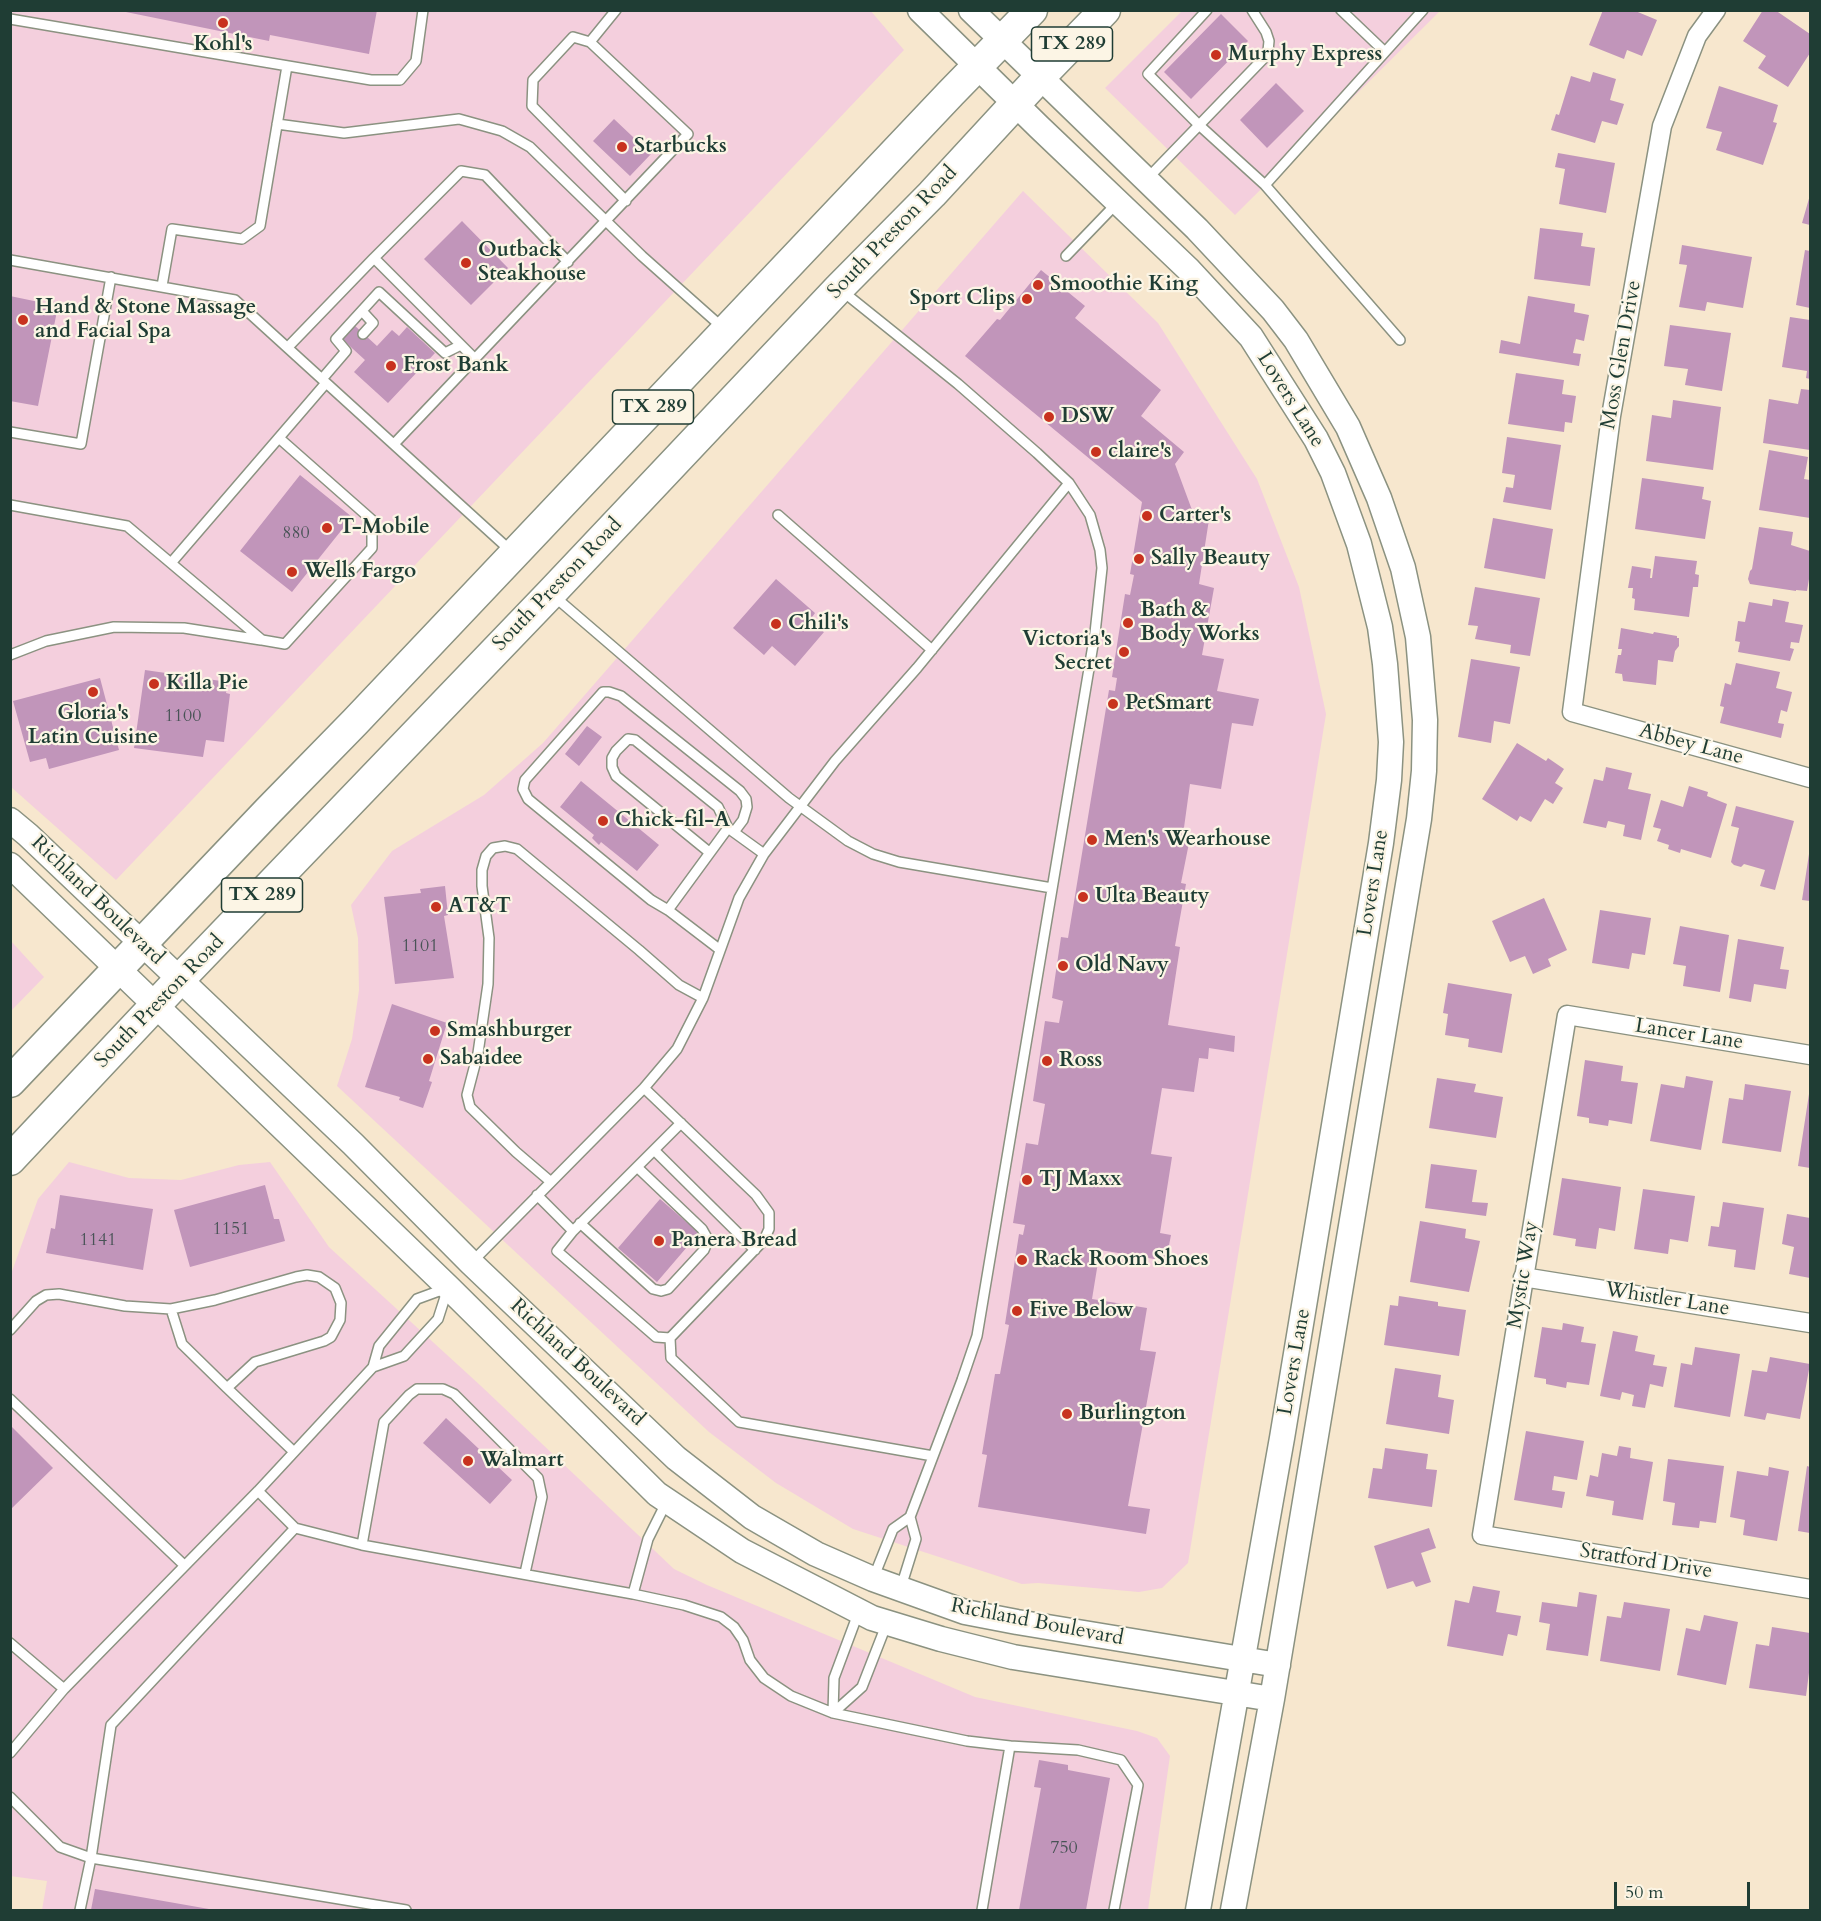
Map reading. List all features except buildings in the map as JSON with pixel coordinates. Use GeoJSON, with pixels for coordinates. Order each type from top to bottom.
{"type":"FeatureCollection","features":[{"type":"Feature","properties":{"kind":"main road","name":"TX 289"},"geometry":{"type":"LineString","coordinates":[[10,1082],[1032,10]]}},
{"type":"Feature","properties":{"kind":"main road","name":"South Preston Road"},"geometry":{"type":"LineString","coordinates":[[10,1160],[1105,10]]}},
{"type":"Feature","properties":{"kind":"street","name":"Lovers Lane"},"geometry":{"type":"LineString","coordinates":[[920,10],[1015,104],[1188,268],[1251,337],[1316,439],[1347,508],[1359,544],[1380,627],[1390,742],[1389,780],[1381,843],[1280,1448],[1198,1911]]}},
{"type":"Feature","properties":{"kind":"street","name":"Lovers Lane"},"geometry":{"type":"LineString","coordinates":[[971,10],[1239,272],[1273,310],[1311,363],[1348,427],[1379,498],[1403,568],[1418,637],[1423,684],[1425,749],[1419,819],[1278,1665],[1233,1911]]}},
{"type":"Feature","properties":{"kind":"street","name":"Moss Glen Drive"},"geometry":{"type":"LineString","coordinates":[[1572,712],[1611,416],[1662,126],[1697,36],[1716,10]]}},
{"type":"Feature","properties":{"kind":"street","name":"Abbey Lane"},"geometry":{"type":"LineString","coordinates":[[1572,712],[1810,775]]}},
{"type":"Feature","properties":{"kind":"street","name":"Richland Boulevard"},"geometry":{"type":"LineString","coordinates":[[10,820],[143,943],[353,1144],[471,1263],[676,1458],[761,1522],[816,1554],[900,1590],[965,1612],[1278,1665]]}},
{"type":"Feature","properties":{"kind":"street","name":"Richland Boulevard"},"geometry":{"type":"LineString","coordinates":[[10,865],[448,1287],[657,1494],[742,1551],[872,1618],[941,1639],[1013,1657],[1272,1699]]}},
{"type":"Feature","properties":{"kind":"street","name":"Lancer Lane"},"geometry":{"type":"LineString","coordinates":[[1568,1015],[1810,1055]]}},
{"type":"Feature","properties":{"kind":"street","name":"Mystic Way"},"geometry":{"type":"LineString","coordinates":[[1482,1535],[1568,1015]]}},
{"type":"Feature","properties":{"kind":"street"},"geometry":{"type":"LineString","coordinates":[[448,1287],[471,1263]]}},
{"type":"Feature","properties":{"kind":"street","name":"Whistler Lane"},"geometry":{"type":"LineString","coordinates":[[1523,1277],[1810,1323]]}},
{"type":"Feature","properties":{"kind":"street","name":"Stratford Drive"},"geometry":{"type":"LineString","coordinates":[[1482,1535],[1810,1589]]}},
{"type":"Feature","properties":{"kind":"street"},"geometry":{"type":"LineString","coordinates":[[859,1611],[873,1579]]}},
{"type":"Feature","properties":{"kind":"street"},"geometry":{"type":"LineString","coordinates":[[887,1623],[900,1590]]}},
{"type":"Feature","properties":{"kind":"lane"},"geometry":{"type":"LineString","coordinates":[[10,19],[371,80],[400,80],[416,62],[423,10]]}},
{"type":"Feature","properties":{"kind":"lane"},"geometry":{"type":"LineString","coordinates":[[590,42],[616,10]]}},
{"type":"Feature","properties":{"kind":"lane"},"geometry":{"type":"LineString","coordinates":[[1207,10],[1148,74],[1199,125],[1265,185],[1400,340]]}},
{"type":"Feature","properties":{"kind":"lane"},"geometry":{"type":"LineString","coordinates":[[1146,180],[1263,59],[1268,51],[1269,41],[1266,32],[1252,10]]}},
{"type":"Feature","properties":{"kind":"lane"},"geometry":{"type":"LineString","coordinates":[[1341,10],[1385,52]]}},
{"type":"Feature","properties":{"kind":"lane"},"geometry":{"type":"LineString","coordinates":[[1265,185],[1423,10]]}},
{"type":"Feature","properties":{"kind":"lane"},"geometry":{"type":"LineString","coordinates":[[394,444],[626,201],[688,134],[590,42],[573,37],[533,80],[532,106],[626,201]]}},
{"type":"Feature","properties":{"kind":"lane"},"geometry":{"type":"LineString","coordinates":[[162,286],[172,230],[242,239],[260,226],[287,66]]}},
{"type":"Feature","properties":{"kind":"lane"},"geometry":{"type":"LineString","coordinates":[[276,124],[344,133],[459,119],[502,131],[530,147],[642,256],[725,330]]}},
{"type":"Feature","properties":{"kind":"lane"},"geometry":{"type":"LineString","coordinates":[[288,347],[462,171],[485,175],[568,262]]}},
{"type":"Feature","properties":{"kind":"lane"},"geometry":{"type":"LineString","coordinates":[[1066,256],[1118,202]]}},
{"type":"Feature","properties":{"kind":"lane"},"geometry":{"type":"LineString","coordinates":[[374,258],[475,359]]}},
{"type":"Feature","properties":{"kind":"lane"},"geometry":{"type":"LineString","coordinates":[[10,260],[235,300],[513,553]]}},
{"type":"Feature","properties":{"kind":"lane"},"geometry":{"type":"LineString","coordinates":[[10,432],[81,444],[111,277]]}},
{"type":"Feature","properties":{"kind":"lane"},"geometry":{"type":"LineString","coordinates":[[839,288],[958,384],[1069,483],[1082,501],[1096,532],[1100,550],[1101,581],[1095,633],[977,1336],[910,1517],[893,1529],[873,1579]]}},
{"type":"Feature","properties":{"kind":"lane"},"geometry":{"type":"LineString","coordinates":[[171,563],[279,438],[324,381],[348,349],[336,339],[379,292],[445,353],[461,345]]}},
{"type":"Feature","properties":{"kind":"lane"},"geometry":{"type":"LineString","coordinates":[[362,311],[373,323],[363,334]]}},
{"type":"Feature","properties":{"kind":"lane"},"geometry":{"type":"LineString","coordinates":[[10,655],[46,640],[114,627],[184,628],[285,644],[372,548],[372,520],[279,438]]}},
{"type":"Feature","properties":{"kind":"lane"},"geometry":{"type":"LineString","coordinates":[[471,1263],[644,1088],[677,1049],[702,998],[739,898],[764,854],[835,761],[932,650],[1069,483]]}},
{"type":"Feature","properties":{"kind":"lane"},"geometry":{"type":"LineString","coordinates":[[10,505],[127,526],[262,640]]}},
{"type":"Feature","properties":{"kind":"lane"},"geometry":{"type":"LineString","coordinates":[[778,515],[932,650]]}},
{"type":"Feature","properties":{"kind":"lane"},"geometry":{"type":"LineString","coordinates":[[551,593],[799,806],[848,842],[873,854],[899,862],[1052,888]]}},
{"type":"Feature","properties":{"kind":"lane"},"geometry":{"type":"LineString","coordinates":[[668,910],[709,852],[743,820],[747,807],[746,799],[740,791],[621,696],[603,692],[525,780],[523,789],[528,799],[651,900],[668,910],[719,949]]}},
{"type":"Feature","properties":{"kind":"lane"},"geometry":{"type":"LineString","coordinates":[[709,852],[616,776],[612,767],[612,758],[628,739],[635,740],[718,807],[731,830],[764,854]]}},
{"type":"Feature","properties":{"kind":"lane"},"geometry":{"type":"LineString","coordinates":[[551,1182],[470,1107],[467,1095],[478,1053],[488,984],[489,938],[482,886],[482,870],[486,856],[493,848],[505,846],[517,849],[679,985],[702,998]]}},
{"type":"Feature","properties":{"kind":"lane"},"geometry":{"type":"LineString","coordinates":[[644,1088],[756,1195],[769,1213],[769,1229],[764,1240],[670,1338],[671,1358],[739,1422],[933,1456]]}},
{"type":"Feature","properties":{"kind":"lane"},"geometry":{"type":"LineString","coordinates":[[670,1338],[656,1337],[557,1251],[580,1223],[681,1123]]}},
{"type":"Feature","properties":{"kind":"lane"},"geometry":{"type":"LineString","coordinates":[[654,1150],[755,1250]]}},
{"type":"Feature","properties":{"kind":"lane"},"geometry":{"type":"LineString","coordinates":[[580,1223],[653,1289],[661,1291],[668,1289],[704,1250],[707,1243],[706,1236],[702,1229],[637,1167]]}},
{"type":"Feature","properties":{"kind":"lane"},"geometry":{"type":"LineString","coordinates":[[537,1195],[573,1231]]}},
{"type":"Feature","properties":{"kind":"lane"},"geometry":{"type":"LineString","coordinates":[[10,1330],[36,1301],[46,1295],[59,1294],[124,1305],[171,1309],[215,1300],[307,1275],[319,1277],[335,1288],[340,1296],[342,1312],[331,1337],[255,1362],[227,1388]]}},
{"type":"Feature","properties":{"kind":"lane"},"geometry":{"type":"LineString","coordinates":[[373,1367],[379,1346],[417,1299],[448,1287]]}},
{"type":"Feature","properties":{"kind":"lane"},"geometry":{"type":"LineString","coordinates":[[10,1753],[63,1689],[258,1491],[373,1367],[404,1356],[438,1319],[448,1287]]}},
{"type":"Feature","properties":{"kind":"lane"},"geometry":{"type":"LineString","coordinates":[[171,1309],[182,1344],[293,1451]]}},
{"type":"Feature","properties":{"kind":"lane"},"geometry":{"type":"LineString","coordinates":[[362,1545],[384,1422],[417,1389],[442,1389],[454,1394],[538,1478],[542,1497],[525,1573]]}},
{"type":"Feature","properties":{"kind":"lane"},"geometry":{"type":"LineString","coordinates":[[10,1400],[184,1565]]}},
{"type":"Feature","properties":{"kind":"lane"},"geometry":{"type":"LineString","coordinates":[[258,1491],[295,1528],[362,1545],[633,1594],[684,1605],[721,1617],[734,1627],[743,1640],[750,1660],[764,1678],[791,1696],[832,1713],[967,1741],[1078,1750],[1121,1760],[1138,1785],[1114,1911]]}},
{"type":"Feature","properties":{"kind":"lane"},"geometry":{"type":"LineString","coordinates":[[633,1594],[648,1539],[668,1501]]}},
{"type":"Feature","properties":{"kind":"lane"},"geometry":{"type":"LineString","coordinates":[[900,1590],[916,1539],[910,1517]]}},
{"type":"Feature","properties":{"kind":"lane"},"geometry":{"type":"LineString","coordinates":[[80,1911],[91,1858],[111,1725],[295,1528]]}},
{"type":"Feature","properties":{"kind":"lane"},"geometry":{"type":"LineString","coordinates":[[832,1713],[834,1678],[859,1611]]}},
{"type":"Feature","properties":{"kind":"lane"},"geometry":{"type":"LineString","coordinates":[[832,1713],[862,1687],[887,1623]]}},
{"type":"Feature","properties":{"kind":"lane"},"geometry":{"type":"LineString","coordinates":[[10,1644],[63,1689]]}},
{"type":"Feature","properties":{"kind":"lane"},"geometry":{"type":"LineString","coordinates":[[982,1911],[1010,1746]]}},
{"type":"Feature","properties":{"kind":"lane"},"geometry":{"type":"LineString","coordinates":[[10,1797],[60,1847],[91,1858],[406,1911]]}},
{"type":"Feature","properties":{"kind":"shaded area"},"geometry":{"type":"Polygon","coordinates":[[[870,10],[904,50],[116,880],[11,787],[11,11],[870,10]]]}},
{"type":"Feature","properties":{"kind":"shaded area"},"geometry":{"type":"Polygon","coordinates":[[[1182,11],[1440,11],[1235,215],[1105,88],[1182,11]]]}},
{"type":"Feature","properties":{"kind":"shaded area"},"geometry":{"type":"Polygon","coordinates":[[[1023,191],[1158,323],[1257,479],[1299,587],[1326,714],[1188,1563],[1162,1588],[1139,1592],[1038,1583],[1022,1584],[853,1529],[776,1483],[709,1432],[337,1086],[352,1039],[359,990],[358,938],[351,905],[392,851],[484,795],[543,743],[1023,191]]]}},
{"type":"Feature","properties":{"kind":"shaded area"},"geometry":{"type":"Polygon","coordinates":[[[10,940],[44,977],[11,1011],[10,1011],[10,940]]]}},
{"type":"Feature","properties":{"kind":"shaded area"},"geometry":{"type":"Polygon","coordinates":[[[69,1162],[129,1178],[181,1180],[239,1165],[270,1162],[329,1247],[481,1386],[674,1569],[707,1585],[975,1697],[1137,1731],[1157,1738],[1170,1756],[1148,1910],[42,1910],[47,1881],[10,1876],[10,1277],[38,1199],[69,1162]]]}},
{"type":"Feature","properties":{"kind":"place","name":"Kohl's"},"geometry":{"type":"Point","coordinates":[223,23]}},
{"type":"Feature","properties":{"kind":"place","name":"Murphy Express"},"geometry":{"type":"Point","coordinates":[1216,55]}},
{"type":"Feature","properties":{"kind":"place","name":"Starbucks"},"geometry":{"type":"Point","coordinates":[622,147]}},
{"type":"Feature","properties":{"kind":"place","name":"Outback Steakhouse"},"geometry":{"type":"Point","coordinates":[466,263]}},
{"type":"Feature","properties":{"kind":"place","name":"Smoothie King"},"geometry":{"type":"Point","coordinates":[1038,285]}},
{"type":"Feature","properties":{"kind":"place","name":"Sport Clips"},"geometry":{"type":"Point","coordinates":[1027,299]}},
{"type":"Feature","properties":{"kind":"place","name":"Hand & Stone Massage and Facial Spa"},"geometry":{"type":"Point","coordinates":[23,320]}},
{"type":"Feature","properties":{"kind":"place","name":"Frost Bank"},"geometry":{"type":"Point","coordinates":[391,366]}},
{"type":"Feature","properties":{"kind":"place","name":"DSW"},"geometry":{"type":"Point","coordinates":[1049,417]}},
{"type":"Feature","properties":{"kind":"place","name":"claire's"},"geometry":{"type":"Point","coordinates":[1096,452]}},
{"type":"Feature","properties":{"kind":"place","name":"Carter's"},"geometry":{"type":"Point","coordinates":[1147,516]}},
{"type":"Feature","properties":{"kind":"place","name":"T-Mobile"},"geometry":{"type":"Point","coordinates":[327,528]}},
{"type":"Feature","properties":{"kind":"place","name":"Sally Beauty"},"geometry":{"type":"Point","coordinates":[1139,559]}},
{"type":"Feature","properties":{"kind":"place","name":"Wells Fargo"},"geometry":{"type":"Point","coordinates":[292,572]}},
{"type":"Feature","properties":{"kind":"place","name":"Bath & Body Works"},"geometry":{"type":"Point","coordinates":[1128,623]}},
{"type":"Feature","properties":{"kind":"place","name":"Chili's"},"geometry":{"type":"Point","coordinates":[776,624]}},
{"type":"Feature","properties":{"kind":"place","name":"Victoria's Secret"},"geometry":{"type":"Point","coordinates":[1124,652]}},
{"type":"Feature","properties":{"kind":"place","name":"Killa Pie"},"geometry":{"type":"Point","coordinates":[154,684]}},
{"type":"Feature","properties":{"kind":"place","name":"Gloria's Latin Cuisine"},"geometry":{"type":"Point","coordinates":[93,692]}},
{"type":"Feature","properties":{"kind":"place","name":"PetSmart"},"geometry":{"type":"Point","coordinates":[1113,704]}},
{"type":"Feature","properties":{"kind":"place","name":"Chick-fil-A"},"geometry":{"type":"Point","coordinates":[603,821]}},
{"type":"Feature","properties":{"kind":"place","name":"Men's Wearhouse"},"geometry":{"type":"Point","coordinates":[1092,840]}},
{"type":"Feature","properties":{"kind":"place","name":"Ulta Beauty"},"geometry":{"type":"Point","coordinates":[1083,897]}},
{"type":"Feature","properties":{"kind":"place","name":"AT&T"},"geometry":{"type":"Point","coordinates":[436,907]}},
{"type":"Feature","properties":{"kind":"place","name":"Old Navy"},"geometry":{"type":"Point","coordinates":[1063,966]}},
{"type":"Feature","properties":{"kind":"place","name":"Smashburger"},"geometry":{"type":"Point","coordinates":[435,1031]}},
{"type":"Feature","properties":{"kind":"place","name":"Sabaidee"},"geometry":{"type":"Point","coordinates":[428,1059]}},
{"type":"Feature","properties":{"kind":"place","name":"Ross"},"geometry":{"type":"Point","coordinates":[1047,1061]}},
{"type":"Feature","properties":{"kind":"place","name":"TJ Maxx"},"geometry":{"type":"Point","coordinates":[1027,1180]}},
{"type":"Feature","properties":{"kind":"place","name":"Panera Bread"},"geometry":{"type":"Point","coordinates":[659,1241]}},
{"type":"Feature","properties":{"kind":"place","name":"Rack Room Shoes"},"geometry":{"type":"Point","coordinates":[1022,1260]}},
{"type":"Feature","properties":{"kind":"place","name":"Five Below"},"geometry":{"type":"Point","coordinates":[1017,1311]}},
{"type":"Feature","properties":{"kind":"place","name":"Burlington"},"geometry":{"type":"Point","coordinates":[1067,1414]}},
{"type":"Feature","properties":{"kind":"place","name":"Walmart"},"geometry":{"type":"Point","coordinates":[468,1461]}}]}
